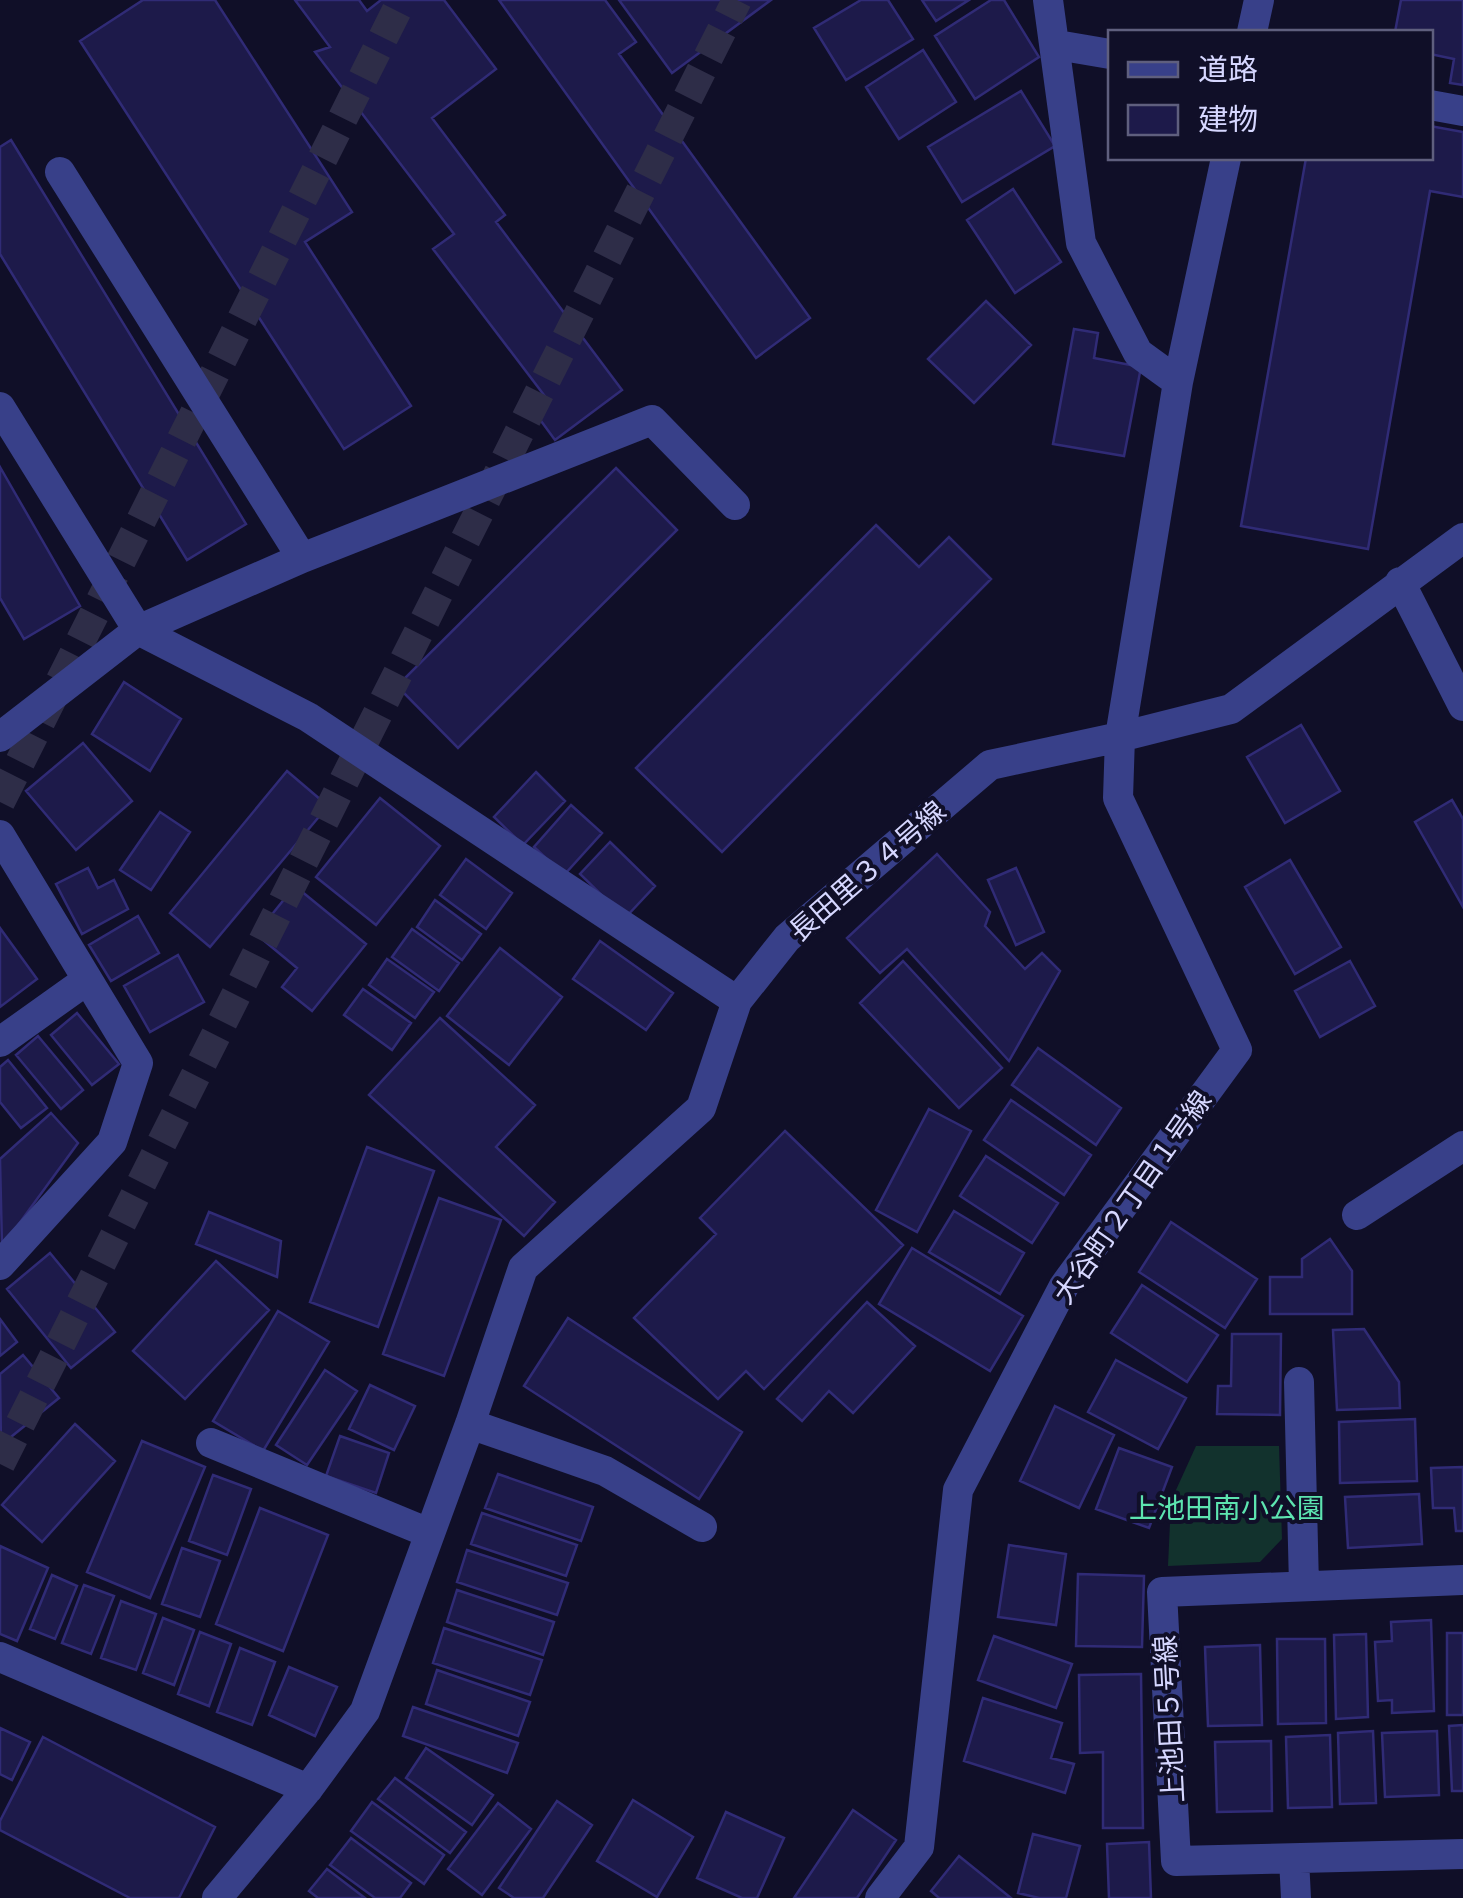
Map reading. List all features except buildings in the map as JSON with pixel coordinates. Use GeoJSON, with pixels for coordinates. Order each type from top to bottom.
{"type":"FeatureCollection","features":[{"type":"Feature","properties":{"kind":"street"},"geometry":{"type":"LineString","coordinates":[[1048,0],[1081,243],[1138,354],[1178,382]]}},
{"type":"Feature","properties":{"kind":"street"},"geometry":{"type":"LineString","coordinates":[[1252,30],[1258,0]]}},
{"type":"Feature","properties":{"kind":"street"},"geometry":{"type":"LineString","coordinates":[[1057,45],[1108,54]]}},
{"type":"Feature","properties":{"kind":"street"},"geometry":{"type":"LineString","coordinates":[[1433,106],[1463,111]]}},
{"type":"Feature","properties":{"kind":"street"},"geometry":{"type":"LineString","coordinates":[[1120,737],[1178,382],[1226,160]]}},
{"type":"Feature","properties":{"kind":"street"},"geometry":{"type":"LineString","coordinates":[[60,172],[302,558]]}},
{"type":"Feature","properties":{"kind":"street"},"geometry":{"type":"LineString","coordinates":[[0,407],[138,630],[308,716],[737,1001]]}},
{"type":"Feature","properties":{"kind":"street"},"geometry":{"type":"LineString","coordinates":[[0,738],[138,630],[302,558],[652,420],[735,505]]}},
{"type":"Feature","properties":{"kind":"street","name":"長田里３４号線"},"geometry":{"type":"LineString","coordinates":[[218,1898],[364,1712],[470,1424],[522,1268],[700,1108],[737,1001],[787,938],[990,764],[1231,709],[1463,538]]}},
{"type":"Feature","properties":{"kind":"street"},"geometry":{"type":"LineString","coordinates":[[1400,582],[1463,706]]}},
{"type":"Feature","properties":{"kind":"street","name":"大谷町２丁目１号線"},"geometry":{"type":"LineString","coordinates":[[891,1894],[919,1847],[958,1490],[1064,1286],[1237,1050],[1118,798],[1120,737]]}},
{"type":"Feature","properties":{"kind":"street"},"geometry":{"type":"LineString","coordinates":[[0,835],[138,1063],[112,1142],[0,1265]]}},
{"type":"Feature","properties":{"kind":"street"},"geometry":{"type":"LineString","coordinates":[[0,1042],[87,980]]}},
{"type":"Feature","properties":{"kind":"street"},"geometry":{"type":"LineString","coordinates":[[1357,1215],[1463,1146]]}},
{"type":"Feature","properties":{"kind":"street"},"geometry":{"type":"LineString","coordinates":[[1298,1382],[1304,1586]]}},
{"type":"Feature","properties":{"kind":"street"},"geometry":{"type":"LineString","coordinates":[[470,1424],[605,1471],[702,1526]]}},
{"type":"Feature","properties":{"kind":"street"},"geometry":{"type":"LineString","coordinates":[[211,1443],[429,1533]]}},
{"type":"Feature","properties":{"kind":"street","name":"上池田５号線"},"geometry":{"type":"LineString","coordinates":[[1463,1580],[1162,1592],[1176,1862],[1463,1854]]}},
{"type":"Feature","properties":{"kind":"street"},"geometry":{"type":"LineString","coordinates":[[0,1656],[308,1788]]}},
{"type":"Feature","properties":{"kind":"street"},"geometry":{"type":"LineString","coordinates":[[1294,1858],[1296,1898]]}},
{"type":"Feature","properties":{"kind":"green space","name":"上池田南小公園"},"geometry":{"type":"Polygon","coordinates":[[[1196,1446],[1279,1446],[1282,1539],[1260,1562],[1168,1566],[1171,1501],[1196,1446]]]}},
{"type":"Feature","properties":{"kind":"tunnel"},"geometry":{"type":"LineString","coordinates":[[0,802],[402,0]]}},
{"type":"Feature","properties":{"kind":"tunnel"},"geometry":{"type":"LineString","coordinates":[[0,1464],[737,0]]}}]}
